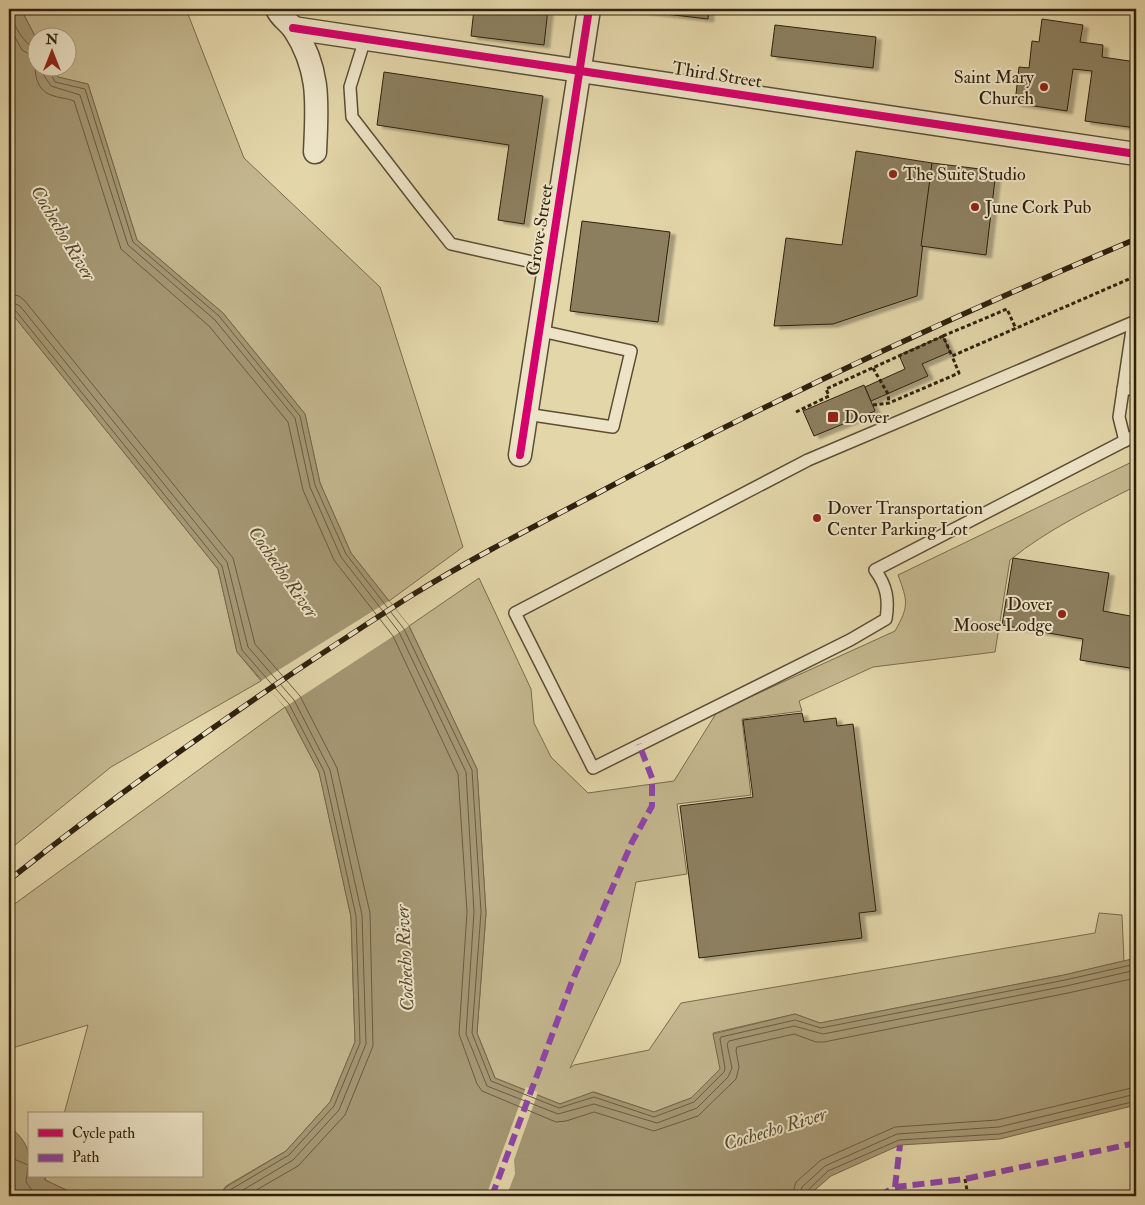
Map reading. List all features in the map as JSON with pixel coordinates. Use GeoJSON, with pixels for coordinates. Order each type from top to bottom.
{"type":"FeatureCollection","features":[{"type":"Feature","properties":{"kind":"street"},"geometry":{"type":"LineString","coordinates":[[277,9],[279,14],[293,28],[310,64],[318,93],[315,152]]}},
{"type":"Feature","properties":{"kind":"street","name":"Grove Street"},"geometry":{"type":"LineString","coordinates":[[520,455],[589,9]]}},
{"type":"Feature","properties":{"kind":"street","name":"Third Street"},"geometry":{"type":"LineString","coordinates":[[293,28],[1136,154]]}},
{"type":"Feature","properties":{"kind":"lane"},"geometry":{"type":"LineString","coordinates":[[365,38],[350,87],[352,117],[451,244],[550,266]]}},
{"type":"Feature","properties":{"kind":"lane"},"geometry":{"type":"LineString","coordinates":[[1125,441],[1119,416],[1135,322]]}},
{"type":"Feature","properties":{"kind":"lane"},"geometry":{"type":"LineString","coordinates":[[1135,322],[808,460],[515,613],[593,768],[850,640],[886,619],[889,602],[882,579],[875,570],[1136,435]]}},
{"type":"Feature","properties":{"kind":"lane"},"geometry":{"type":"LineString","coordinates":[[526,414],[613,427],[631,351],[540,331]]}},
{"type":"Feature","properties":{"kind":"lane"},"geometry":{"type":"LineString","coordinates":[[1123,389],[1136,389]]}},
{"type":"Feature","properties":{"kind":"path"},"geometry":{"type":"LineString","coordinates":[[952,356],[1136,276]]}},
{"type":"Feature","properties":{"kind":"path"},"geometry":{"type":"LineString","coordinates":[[796,412],[829,396],[826,389],[1007,309],[1016,329]]}},
{"type":"Feature","properties":{"kind":"path"},"geometry":{"type":"LineString","coordinates":[[872,405],[889,403],[959,373],[943,336]]}},
{"type":"Feature","properties":{"kind":"path"},"geometry":{"type":"LineString","coordinates":[[873,368],[888,394],[889,403]]}},
{"type":"Feature","properties":{"kind":"path"},"geometry":{"type":"LineString","coordinates":[[965,1179],[968,1196]]}},
{"type":"Feature","properties":{"kind":"shaded area"},"geometry":{"type":"Polygon","coordinates":[[[21,9],[186,9],[244,158],[380,287],[463,547],[389,601],[351,553],[320,483],[305,414],[223,313],[137,240],[88,84],[61,78],[78,78],[78,28],[31,28],[21,9]]]}},
{"type":"Feature","properties":{"kind":"shaded area"},"geometry":{"type":"Polygon","coordinates":[[[9,310],[218,569],[237,652],[261,681],[111,767],[9,850],[9,310]]]}},
{"type":"Feature","properties":{"kind":"shaded area"},"geometry":{"type":"Polygon","coordinates":[[[1136,460],[1136,486],[1055,529],[1010,560],[995,652],[873,667],[799,701],[802,711],[742,719],[751,795],[677,804],[687,874],[636,882],[620,963],[570,1068],[574,1065],[649,1050],[681,1003],[1095,933],[1099,913],[1122,915],[1124,961],[1064,975],[820,1023],[795,1014],[713,1033],[721,1069],[691,1098],[654,1112],[594,1092],[560,1104],[495,1078],[477,1033],[486,913],[477,769],[409,626],[479,578],[531,689],[534,723],[551,757],[588,793],[674,781],[717,712],[895,631],[903,616],[906,604],[898,575],[1136,460]]]}},
{"type":"Feature","properties":{"kind":"shaded area"},"geometry":{"type":"Polygon","coordinates":[[[285,707],[319,772],[351,917],[355,1042],[330,1102],[286,1151],[226,1186],[219,1196],[79,1196],[45,1180],[46,1178],[202,1178],[202,1112],[65,1112],[88,1025],[9,1049],[9,908],[285,707]]]}},
{"type":"Feature","properties":{"kind":"water","name":"Cochecho River"},"geometry":{"type":"Polygon","coordinates":[[[9,9],[21,9],[31,28],[28,28],[28,78],[62,78],[88,84],[137,240],[223,313],[305,414],[320,483],[351,553],[409,626],[477,769],[486,913],[477,1033],[495,1078],[560,1104],[593,1092],[654,1112],[691,1098],[720,1069],[713,1034],[795,1014],[820,1023],[1064,975],[1136,958],[1136,1105],[1000,1139],[900,1145],[831,1176],[808,1196],[219,1196],[226,1187],[286,1151],[330,1102],[355,1042],[351,917],[319,772],[285,707],[237,652],[218,569],[9,310],[9,9]]]}},
{"type":"Feature","properties":{"kind":"water"},"geometry":{"type":"Polygon","coordinates":[[[9,1126],[21,1138],[27,1148],[28,1178],[44,1178],[79,1196],[9,1196],[9,1126]]]}},
{"type":"Feature","properties":{"kind":"pier"},"geometry":{"type":"Polygon","coordinates":[[[389,601],[409,626],[285,707],[261,681],[389,601]]]}},
{"type":"Feature","properties":{"kind":"pier"},"geometry":{"type":"Polygon","coordinates":[[[526,1087],[538,1092],[514,1160],[515,1174],[508,1192],[503,1196],[486,1196],[526,1087]]]}},
{"type":"Feature","properties":{"kind":"building"},"geometry":{"type":"Polygon","coordinates":[[[474,9],[548,9],[544,45],[471,36],[474,9]]]}},
{"type":"Feature","properties":{"kind":"building"},"geometry":{"type":"Polygon","coordinates":[[[623,9],[709,9],[708,19],[623,9]]]}},
{"type":"Feature","properties":{"kind":"building","name":"Saint Mary Church"},"geometry":{"type":"Polygon","coordinates":[[[1042,19],[1083,25],[1080,42],[1103,45],[1102,57],[1136,62],[1136,128],[1085,121],[1092,71],[1073,69],[1067,111],[1015,103],[1019,67],[1029,68],[1032,41],[1039,42],[1042,19]]]}},
{"type":"Feature","properties":{"kind":"building"},"geometry":{"type":"Polygon","coordinates":[[[775,25],[876,37],[873,68],[771,56],[775,25]]]}},
{"type":"Feature","properties":{"kind":"building"},"geometry":{"type":"Polygon","coordinates":[[[384,72],[543,96],[524,224],[498,220],[509,145],[377,125],[384,72]]]}},
{"type":"Feature","properties":{"kind":"building"},"geometry":{"type":"Polygon","coordinates":[[[856,151],[932,163],[917,296],[833,324],[774,326],[786,238],[842,245],[856,151]]]}},
{"type":"Feature","properties":{"kind":"building"},"geometry":{"type":"Polygon","coordinates":[[[932,163],[996,171],[986,255],[921,246],[932,163]]]}},
{"type":"Feature","properties":{"kind":"building"},"geometry":{"type":"Polygon","coordinates":[[[582,221],[670,232],[658,322],[570,311],[582,221]]]}},
{"type":"Feature","properties":{"kind":"building"},"geometry":{"type":"Polygon","coordinates":[[[943,336],[950,352],[922,364],[928,376],[871,401],[865,387],[905,369],[899,355],[943,336]]]}},
{"type":"Feature","properties":{"kind":"building"},"geometry":{"type":"Polygon","coordinates":[[[864,385],[875,411],[814,436],[803,411],[864,385]]]}},
{"type":"Feature","properties":{"kind":"building","name":"Dover Moose Lodge"},"geometry":{"type":"Polygon","coordinates":[[[1013,558],[1109,573],[1103,611],[1136,617],[1136,669],[1080,660],[1083,639],[1002,625],[1013,558]]]}},
{"type":"Feature","properties":{"kind":"building"},"geometry":{"type":"Polygon","coordinates":[[[802,713],[804,722],[836,718],[837,726],[853,724],[876,911],[859,913],[862,938],[699,958],[680,806],[753,797],[743,720],[802,713]]]}},
{"type":"Feature","properties":{"kind":"railway"},"geometry":{"type":"LineString","coordinates":[[9,880],[106,805],[205,733],[357,630],[455,569],[730,424],[931,328],[1136,239]]}},
{"type":"Feature","properties":{"kind":"marked path"},"geometry":{"type":"LineString","coordinates":[[492,1196],[571,984],[632,842],[652,806],[652,778],[639,744]]}},
{"type":"Feature","properties":{"kind":"marked path"},"geometry":{"type":"LineString","coordinates":[[879,1196],[895,1187],[965,1179],[1136,1143]]}},
{"type":"Feature","properties":{"kind":"marked path"},"geometry":{"type":"LineString","coordinates":[[895,1187],[900,1145]]}},
{"type":"Feature","properties":{"kind":"cycle path"},"geometry":{"type":"LineString","coordinates":[[520,455],[589,9]]}},
{"type":"Feature","properties":{"kind":"cycle path"},"geometry":{"type":"LineString","coordinates":[[293,28],[1136,154]]}},
{"type":"Feature","properties":{"kind":"place","name":"Saint Mary Church"},"geometry":{"type":"Point","coordinates":[1044,87]}},
{"type":"Feature","properties":{"kind":"place","name":"The Suite Studio"},"geometry":{"type":"Point","coordinates":[893,174]}},
{"type":"Feature","properties":{"kind":"place","name":"June Cork Pub"},"geometry":{"type":"Point","coordinates":[975,207]}},
{"type":"Feature","properties":{"kind":"place","name":"Dover"},"geometry":{"type":"Point","coordinates":[833,417]}},
{"type":"Feature","properties":{"kind":"place","name":"Dover Transportation Center Parking Lot"},"geometry":{"type":"Point","coordinates":[817,518]}},
{"type":"Feature","properties":{"kind":"place","name":"Dover Moose Lodge"},"geometry":{"type":"Point","coordinates":[1062,614]}}]}
